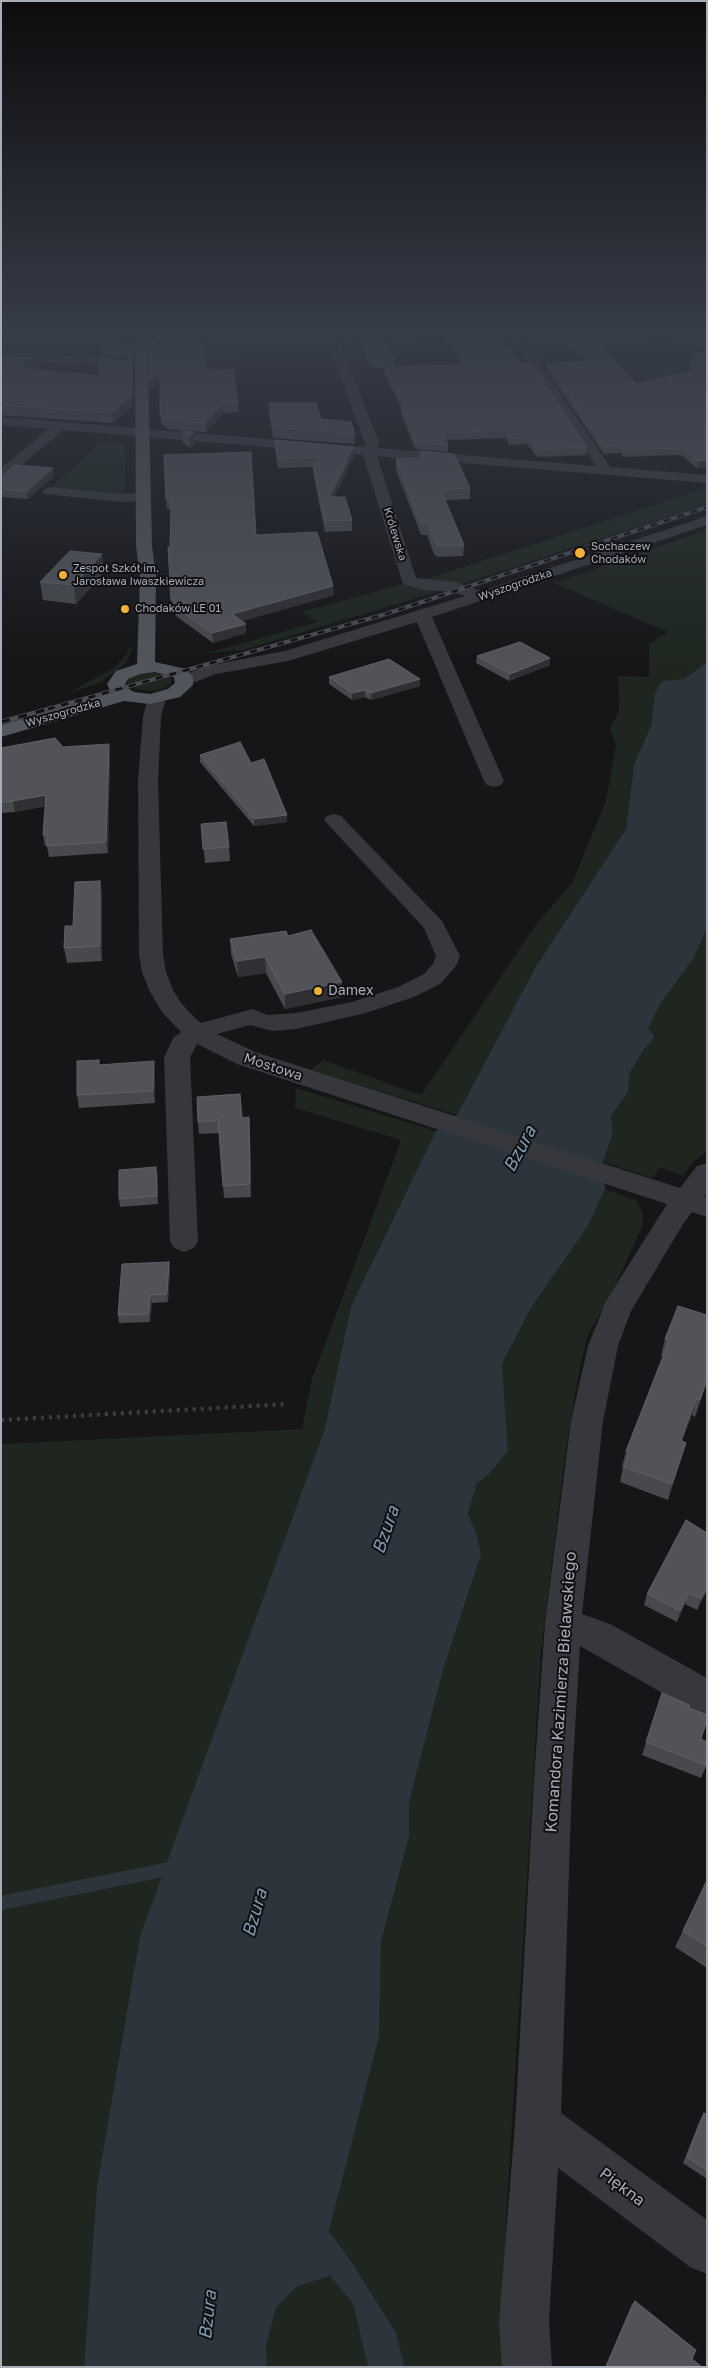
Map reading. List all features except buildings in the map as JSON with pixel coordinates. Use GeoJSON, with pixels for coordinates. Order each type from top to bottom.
{"type":"FeatureCollection","features":[{"type":"Feature","properties":{"kind":"main road"},"geometry":{"type":"LineString","coordinates":[[142,443],[148,604],[155,667]]}},
{"type":"Feature","properties":{"kind":"main road"},"geometry":{"type":"LineString","coordinates":[[78,710],[119,707],[138,710],[154,707],[184,685],[185,681],[180,673],[155,667],[128,672],[122,675],[121,689],[143,699],[154,707]]}},
{"type":"Feature","properties":{"kind":"main road","name":"Wyszogrodzka"},"geometry":{"type":"LineString","coordinates":[[1,731],[78,710],[121,689]]}},
{"type":"Feature","properties":{"kind":"main road","name":"Wyszogrodzka"},"geometry":{"type":"LineString","coordinates":[[1,716],[121,689]]}},
{"type":"Feature","properties":{"kind":"street"},"geometry":{"type":"LineString","coordinates":[[1,475],[40,443]]}},
{"type":"Feature","properties":{"kind":"street"},"geometry":{"type":"LineString","coordinates":[[301,443],[369,451],[707,479]]}},
{"type":"Feature","properties":{"kind":"street","name":"Królewska"},"geometry":{"type":"LineString","coordinates":[[372,443],[369,451],[409,581],[423,585],[456,587],[480,597]]}},
{"type":"Feature","properties":{"kind":"street"},"geometry":{"type":"LineString","coordinates":[[587,443],[606,471]]}},
{"type":"Feature","properties":{"kind":"street"},"geometry":{"type":"LineString","coordinates":[[50,491],[121,498],[144,497]]}},
{"type":"Feature","properties":{"kind":"street","name":"Wyszogrodzka"},"geometry":{"type":"LineString","coordinates":[[185,681],[212,670],[288,656],[322,646],[480,597],[707,520]]}},
{"type":"Feature","properties":{"kind":"street"},"geometry":{"type":"LineString","coordinates":[[422,614],[494,781]]}},
{"type":"Feature","properties":{"kind":"street","name":"Wyszogrodzka"},"geometry":{"type":"LineString","coordinates":[[155,667],[228,656],[322,646]]}},
{"type":"Feature","properties":{"kind":"street","name":"Mostowa"},"geometry":{"type":"LineString","coordinates":[[154,707],[148,780],[151,954],[154,972],[171,1007],[197,1032],[224,1049],[246,1058],[646,1187],[700,1193]]}},
{"type":"Feature","properties":{"kind":"street"},"geometry":{"type":"LineString","coordinates":[[184,1241],[177,1057],[183,1043],[197,1032],[253,1007],[262,1022],[296,1021],[357,1008],[406,992],[432,978],[444,966],[448,956],[434,926],[334,820]]}},
{"type":"Feature","properties":{"kind":"street","name":"Komandora Kazimierza Bielawskiego"},"geometry":{"type":"LineString","coordinates":[[527,2367],[524,2322],[538,2124],[552,1780],[563,1623],[587,1421],[603,1346],[617,1309],[673,1217],[700,1193]]}},
{"type":"Feature","properties":{"kind":"street"},"geometry":{"type":"LineString","coordinates":[[563,1623],[597,1636],[707,1698]]}},
{"type":"Feature","properties":{"kind":"street","name":"Piękna"},"geometry":{"type":"LineString","coordinates":[[538,2124],[707,2250]]}},
{"type":"Feature","properties":{"kind":"path"},"geometry":{"type":"LineString","coordinates":[[1,1420],[288,1404]]}},
{"type":"Feature","properties":{"kind":"shaded area"},"geometry":{"type":"Polygon","coordinates":[[[100,443],[125,444],[125,496],[49,489],[100,443]]]}},
{"type":"Feature","properties":{"kind":"shaded area"},"geometry":{"type":"Polygon","coordinates":[[[707,488],[707,504],[462,584],[417,582],[707,488]]]}},
{"type":"Feature","properties":{"kind":"shaded area"},"geometry":{"type":"Polygon","coordinates":[[[707,530],[707,662],[684,679],[662,681],[655,692],[651,726],[634,764],[626,829],[535,968],[457,1115],[311,1070],[323,1060],[421,1095],[538,922],[572,883],[606,801],[616,745],[610,729],[619,711],[618,676],[649,677],[649,644],[668,632],[554,583],[707,530]]]}},
{"type":"Feature","properties":{"kind":"shaded area"},"geometry":{"type":"Polygon","coordinates":[[[407,583],[408,586],[419,588],[453,587],[243,650],[207,653],[318,622],[302,612],[407,583]]]}},
{"type":"Feature","properties":{"kind":"shaded area"},"geometry":{"type":"Polygon","coordinates":[[[133,647],[126,663],[100,683],[68,693],[114,668],[127,654],[128,649],[133,647]]]}},
{"type":"Feature","properties":{"kind":"shaded area"},"geometry":{"type":"Polygon","coordinates":[[[150,671],[168,674],[128,685],[127,682],[131,676],[150,671]]]}},
{"type":"Feature","properties":{"kind":"shaded area"},"geometry":{"type":"Polygon","coordinates":[[[171,677],[171,683],[163,689],[149,691],[131,688],[171,677]]]}},
{"type":"Feature","properties":{"kind":"shaded area"},"geometry":{"type":"Polygon","coordinates":[[[707,929],[707,1151],[690,1165],[683,1176],[660,1167],[653,1178],[603,1162],[613,1132],[611,1116],[628,1092],[630,1073],[644,1049],[655,1037],[648,1028],[661,1003],[693,959],[707,929]]]}},
{"type":"Feature","properties":{"kind":"shaded area"},"geometry":{"type":"Polygon","coordinates":[[[296,1088],[436,1131],[351,1306],[325,1428],[140,1936],[97,2186],[84,2367],[1,2367],[1,1444],[302,1429],[312,1379],[401,1140],[295,1108],[296,1088]]]}},
{"type":"Feature","properties":{"kind":"shaded area"},"geometry":{"type":"Polygon","coordinates":[[[605,1189],[637,1201],[643,1214],[642,1227],[610,1297],[588,1334],[578,1378],[566,1449],[541,1651],[506,2220],[503,2319],[506,2367],[405,2367],[396,2333],[353,2264],[329,2231],[379,2037],[381,1942],[409,1838],[409,1803],[443,1670],[481,1555],[477,1535],[468,1514],[477,1483],[489,1474],[508,1451],[502,1364],[531,1308],[588,1226],[605,1189]]]}},
{"type":"Feature","properties":{"kind":"shaded area"},"geometry":{"type":"Polygon","coordinates":[[[330,2276],[353,2302],[368,2367],[267,2367],[266,2346],[276,2308],[296,2287],[330,2276]]]}},
{"type":"Feature","properties":{"kind":"water","name":"Bzura"},"geometry":{"type":"Polygon","coordinates":[[[707,662],[707,929],[693,959],[661,1003],[648,1028],[655,1037],[644,1049],[630,1073],[628,1092],[611,1116],[613,1132],[603,1162],[605,1189],[588,1226],[531,1308],[502,1364],[508,1451],[489,1474],[477,1483],[468,1514],[477,1535],[481,1555],[443,1670],[409,1803],[409,1837],[381,1942],[379,2037],[329,2231],[353,2264],[396,2333],[405,2367],[368,2367],[353,2303],[330,2276],[296,2287],[276,2308],[266,2346],[267,2367],[84,2367],[97,2186],[140,1936],[325,1428],[351,1306],[436,1131],[457,1115],[535,968],[626,829],[634,764],[651,726],[655,692],[662,681],[684,679],[707,662]]]}},
{"type":"Feature","properties":{"kind":"waterway"},"geometry":{"type":"LineString","coordinates":[[1,1903],[164,1870],[175,1870]]}},
{"type":"Feature","properties":{"kind":"railway"},"geometry":{"type":"LineString","coordinates":[[48,709],[386,614],[707,507]]}},
{"type":"Feature","properties":{"kind":"railway"},"geometry":{"type":"LineString","coordinates":[[1,722],[52,708]]}},
{"type":"Feature","properties":{"kind":"place","name":"Sochaczew Chodaków"},"geometry":{"type":"Point","coordinates":[580,553]}},
{"type":"Feature","properties":{"kind":"place","name":"Zespoł Szkół im. Jarosława Iwaszkiewicza"},"geometry":{"type":"Point","coordinates":[63,575]}},
{"type":"Feature","properties":{"kind":"place","name":"Chodaków LE 01"},"geometry":{"type":"Point","coordinates":[125,609]}},
{"type":"Feature","properties":{"kind":"place","name":"Damex"},"geometry":{"type":"Point","coordinates":[318,991]}}]}
